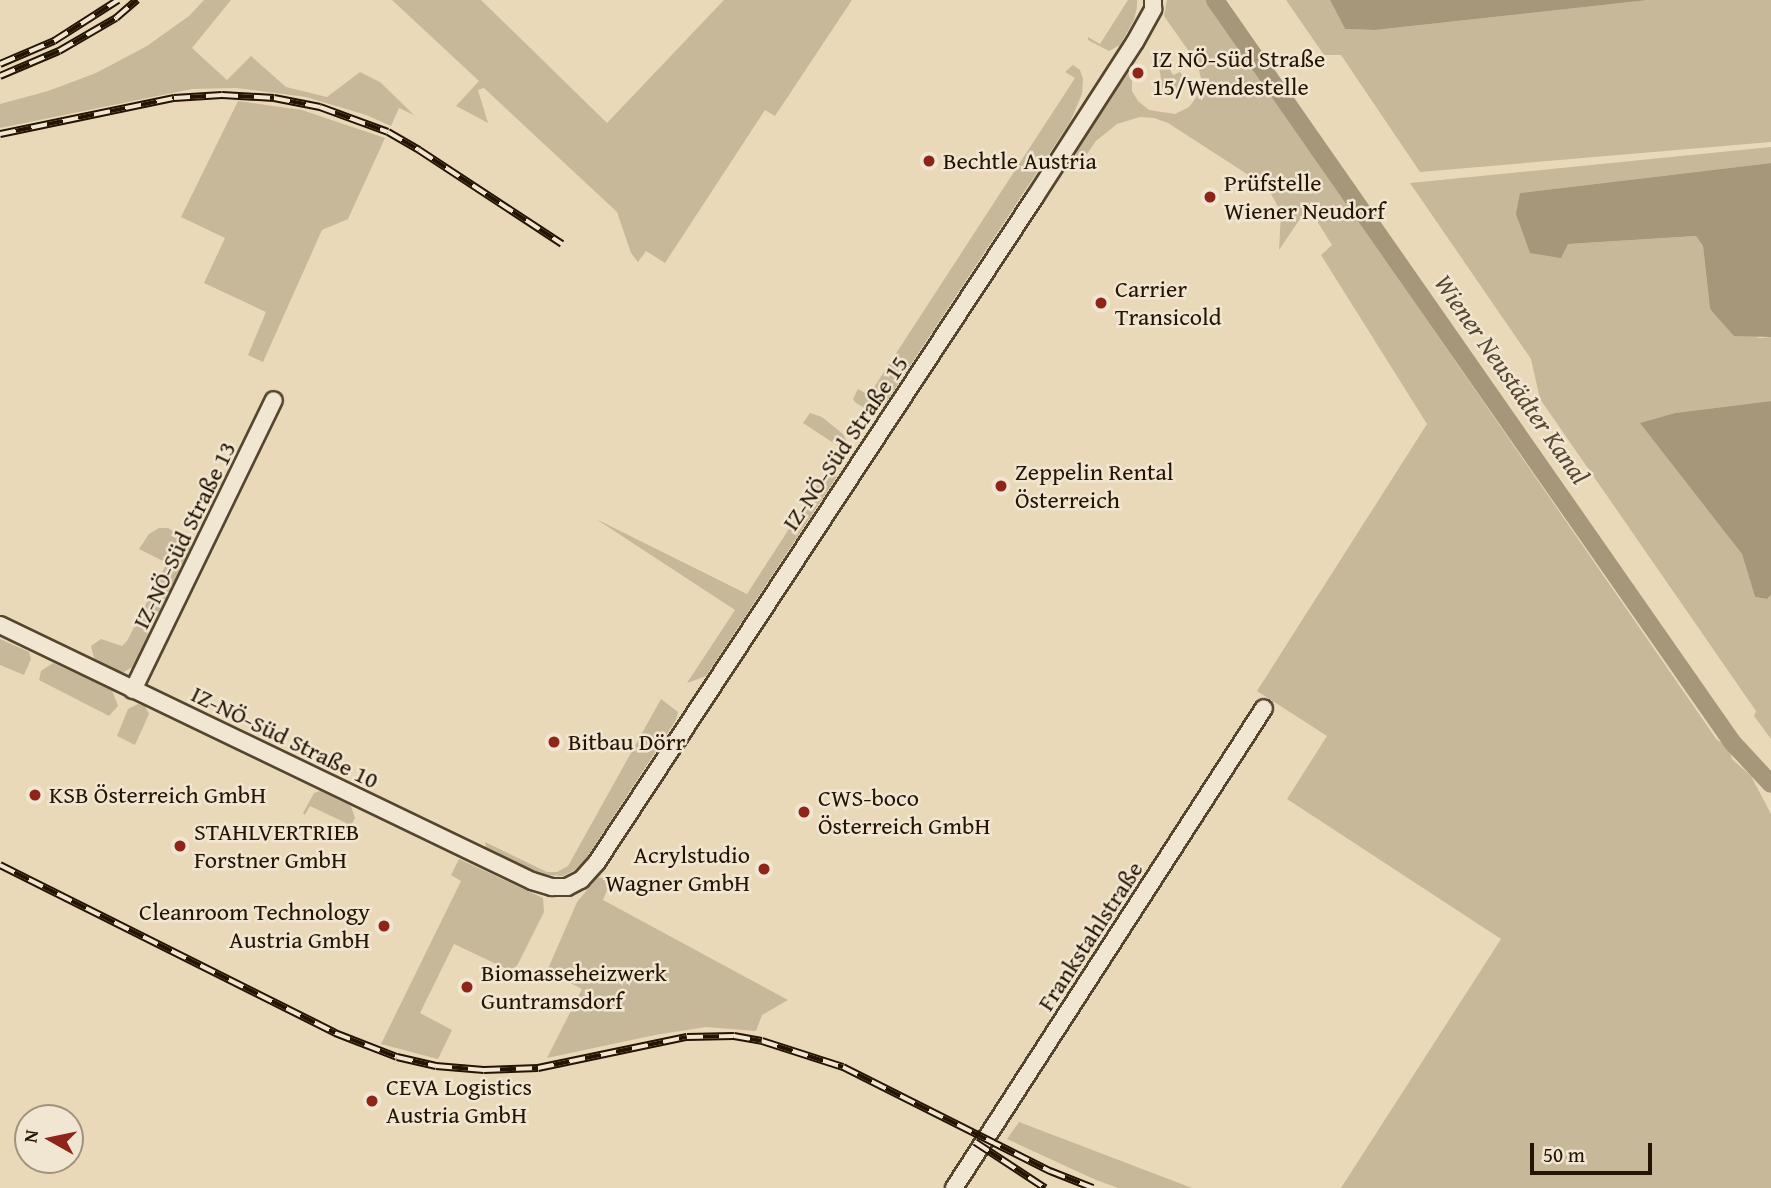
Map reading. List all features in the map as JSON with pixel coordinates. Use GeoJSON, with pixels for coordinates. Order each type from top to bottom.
{"type":"FeatureCollection","features":[{"type":"Feature","properties":{"kind":"street","name":"IZ-NÖ-Süd Straße 15"},"geometry":{"type":"LineString","coordinates":[[552,887],[567,887],[581,880],[597,862],[1135,42],[1153,9],[1153,0]]}},
{"type":"Feature","properties":{"kind":"street","name":"IZ-NÖ-Süd Straße 13"},"geometry":{"type":"LineString","coordinates":[[133,690],[274,400]]}},
{"type":"Feature","properties":{"kind":"street","name":"IZ-NÖ-Süd Straße 10"},"geometry":{"type":"LineString","coordinates":[[0,625],[532,881],[552,887]]}},
{"type":"Feature","properties":{"kind":"street","name":"Frankstahlstraße"},"geometry":{"type":"LineString","coordinates":[[954,1188],[1264,708]]}},
{"type":"Feature","properties":{"kind":"shaded area"},"geometry":{"type":"Polygon","coordinates":[[[204,0],[231,0],[192,48],[227,80],[251,56],[286,87],[327,97],[360,72],[380,82],[414,115],[399,108],[391,126],[366,115],[306,97],[236,88],[192,89],[0,128],[0,104],[48,91],[96,73],[147,46],[189,16],[204,0]]]}},
{"type":"Feature","properties":{"kind":"shaded area"},"geometry":{"type":"Polygon","coordinates":[[[392,0],[481,0],[607,123],[724,0],[852,0],[775,116],[765,110],[665,263],[646,251],[638,262],[631,253],[617,212],[484,88],[478,90],[488,123],[456,106],[479,81],[392,0]]]}},
{"type":"Feature","properties":{"kind":"shaded area"},"geometry":{"type":"Polygon","coordinates":[[[1128,0],[1137,0],[1137,7],[1134,20],[1120,45],[1109,51],[1088,40],[1088,37],[1100,44],[1128,0]]]}},
{"type":"Feature","properties":{"kind":"shaded area"},"geometry":{"type":"Polygon","coordinates":[[[1167,0],[1206,0],[1717,740],[1729,746],[1732,759],[1751,776],[1771,814],[1771,1188],[1341,1188],[1501,939],[1287,799],[1327,736],[1257,691],[1427,424],[1321,255],[1332,245],[1308,207],[1279,250],[1281,212],[1267,187],[1168,123],[1154,118],[1140,117],[1117,124],[1096,141],[1087,154],[1076,156],[1075,149],[1126,71],[1130,69],[1132,91],[1138,101],[1149,110],[1175,114],[1189,107],[1198,95],[1201,78],[1197,63],[1164,16],[1167,0]]]}},
{"type":"Feature","properties":{"kind":"shaded area"},"geometry":{"type":"Polygon","coordinates":[[[1286,0],[1330,0],[1345,29],[1375,30],[1648,0],[1771,0],[1771,142],[1420,172],[1341,55],[1324,55],[1286,0]]]}},
{"type":"Feature","properties":{"kind":"shaded area"},"geometry":{"type":"Polygon","coordinates":[[[1330,0],[1648,0],[1375,30],[1345,29],[1330,0]]]}},
{"type":"Feature","properties":{"kind":"shaded area"},"geometry":{"type":"Polygon","coordinates":[[[1161,54],[1173,75],[1180,72],[1183,76],[1181,87],[1172,93],[1158,88],[1157,81],[1161,79],[1157,55],[1161,54]]]}},
{"type":"Feature","properties":{"kind":"shaded area"},"geometry":{"type":"Polygon","coordinates":[[[1073,65],[1080,70],[1083,79],[1082,94],[1070,122],[883,407],[868,410],[856,403],[853,399],[858,389],[869,395],[1075,78],[1065,72],[1073,65]]]}},
{"type":"Feature","properties":{"kind":"shaded area"},"geometry":{"type":"Polygon","coordinates":[[[238,101],[302,110],[385,138],[348,219],[322,230],[263,362],[248,355],[266,312],[204,283],[225,238],[181,217],[238,101]]]}},
{"type":"Feature","properties":{"kind":"shaded area"},"geometry":{"type":"Polygon","coordinates":[[[1771,147],[1771,163],[1520,193],[1568,244],[1696,236],[1703,246],[1710,310],[1759,338],[1771,337],[1771,401],[1675,413],[1641,423],[1742,554],[1755,597],[1767,599],[1771,595],[1771,739],[1754,716],[1756,711],[1540,399],[1531,359],[1410,183],[1771,147]]]}},
{"type":"Feature","properties":{"kind":"shaded area"},"geometry":{"type":"Polygon","coordinates":[[[1771,163],[1771,337],[1734,336],[1710,309],[1703,246],[1696,236],[1568,244],[1561,258],[1530,253],[1516,214],[1520,193],[1771,163]]]}},
{"type":"Feature","properties":{"kind":"shaded area"},"geometry":{"type":"Polygon","coordinates":[[[1771,401],[1771,595],[1767,599],[1755,597],[1742,554],[1640,423],[1675,413],[1771,401]]]}},
{"type":"Feature","properties":{"kind":"shaded area"},"geometry":{"type":"Polygon","coordinates":[[[810,413],[822,417],[843,434],[847,442],[836,478],[706,676],[687,683],[735,610],[596,519],[747,594],[841,448],[803,423],[810,413]]]}},
{"type":"Feature","properties":{"kind":"shaded area"},"geometry":{"type":"Polygon","coordinates":[[[159,528],[168,528],[187,539],[191,544],[189,552],[141,656],[134,666],[124,672],[117,671],[94,658],[91,646],[101,639],[122,646],[127,641],[167,563],[139,549],[149,534],[159,528]]]}},
{"type":"Feature","properties":{"kind":"shaded area"},"geometry":{"type":"Polygon","coordinates":[[[0,639],[29,652],[31,659],[24,675],[0,665],[0,639]]]}},
{"type":"Feature","properties":{"kind":"shaded area"},"geometry":{"type":"Polygon","coordinates":[[[53,663],[112,690],[118,706],[109,716],[39,680],[41,671],[53,663]]]}},
{"type":"Feature","properties":{"kind":"shaded area"},"geometry":{"type":"Polygon","coordinates":[[[661,699],[678,712],[676,720],[586,859],[575,870],[563,876],[538,874],[487,851],[485,842],[547,872],[557,872],[568,866],[661,699]]]}},
{"type":"Feature","properties":{"kind":"shaded area"},"geometry":{"type":"Polygon","coordinates":[[[138,704],[145,706],[149,714],[135,745],[117,736],[128,709],[138,704]]]}},
{"type":"Feature","properties":{"kind":"shaded area"},"geometry":{"type":"Polygon","coordinates":[[[320,791],[351,806],[355,818],[346,835],[348,824],[310,806],[305,815],[303,813],[314,793],[320,791]]]}},
{"type":"Feature","properties":{"kind":"shaded area"},"geometry":{"type":"Polygon","coordinates":[[[459,859],[543,898],[544,912],[517,966],[509,970],[454,944],[420,1013],[452,1030],[438,1059],[381,1044],[461,881],[451,875],[459,859]]]}},
{"type":"Feature","properties":{"kind":"shaded area"},"geometry":{"type":"Polygon","coordinates":[[[598,877],[606,879],[609,885],[603,900],[788,1000],[762,1015],[756,1031],[706,1027],[547,1058],[582,989],[547,971],[577,902],[598,877]]]}},
{"type":"Feature","properties":{"kind":"shaded area"},"geometry":{"type":"Polygon","coordinates":[[[1019,1122],[1192,1188],[1118,1188],[1096,1180],[1007,1139],[1019,1122]]]}},
{"type":"Feature","properties":{"kind":"waterway","name":"Wiener Neustädter Kanal"},"geometry":{"type":"LineString","coordinates":[[1215,0],[1732,742],[1771,784]]}},
{"type":"Feature","properties":{"kind":"railway"},"geometry":{"type":"LineString","coordinates":[[0,64],[54,41],[118,0]]}},
{"type":"Feature","properties":{"kind":"railway"},"geometry":{"type":"LineString","coordinates":[[0,76],[59,51],[116,18],[137,0]]}},
{"type":"Feature","properties":{"kind":"railway"},"geometry":{"type":"LineString","coordinates":[[0,134],[174,98],[222,95],[274,98],[320,107],[388,132],[562,244]]}},
{"type":"Feature","properties":{"kind":"railway"},"geometry":{"type":"LineString","coordinates":[[0,865],[335,1033],[397,1057],[436,1066],[484,1070],[538,1068],[687,1037],[734,1036],[762,1041],[843,1067],[1050,1171],[1093,1188]]}},
{"type":"Feature","properties":{"kind":"railway"},"geometry":{"type":"LineString","coordinates":[[975,1142],[1045,1188]]}},
{"type":"Feature","properties":{"kind":"place","name":"IZ NÖ-Süd Straße 15/Wendestelle"},"geometry":{"type":"Point","coordinates":[1138,73]}},
{"type":"Feature","properties":{"kind":"place","name":"Bechtle Austria"},"geometry":{"type":"Point","coordinates":[929,161]}},
{"type":"Feature","properties":{"kind":"place","name":"Prüfstelle Wiener Neudorf"},"geometry":{"type":"Point","coordinates":[1210,197]}},
{"type":"Feature","properties":{"kind":"place","name":"Carrier Transicold"},"geometry":{"type":"Point","coordinates":[1101,303]}},
{"type":"Feature","properties":{"kind":"place","name":"Zeppelin Rental Österreich"},"geometry":{"type":"Point","coordinates":[1001,486]}},
{"type":"Feature","properties":{"kind":"place","name":"Bitbau Dörr"},"geometry":{"type":"Point","coordinates":[554,742]}},
{"type":"Feature","properties":{"kind":"place","name":"KSB Österreich GmbH"},"geometry":{"type":"Point","coordinates":[35,795]}},
{"type":"Feature","properties":{"kind":"place","name":"CWS-boco Österreich GmbH"},"geometry":{"type":"Point","coordinates":[804,812]}},
{"type":"Feature","properties":{"kind":"place","name":"STAHLVERTRIEB Forstner GmbH"},"geometry":{"type":"Point","coordinates":[180,846]}},
{"type":"Feature","properties":{"kind":"place","name":"Acrylstudio Wagner GmbH"},"geometry":{"type":"Point","coordinates":[764,869]}},
{"type":"Feature","properties":{"kind":"place","name":"Cleanroom Technology Austria GmbH"},"geometry":{"type":"Point","coordinates":[384,926]}},
{"type":"Feature","properties":{"kind":"place","name":"Biomasseheizwerk Guntramsdorf"},"geometry":{"type":"Point","coordinates":[467,987]}},
{"type":"Feature","properties":{"kind":"place","name":"CEVA Logistics Austria GmbH"},"geometry":{"type":"Point","coordinates":[372,1101]}}]}
